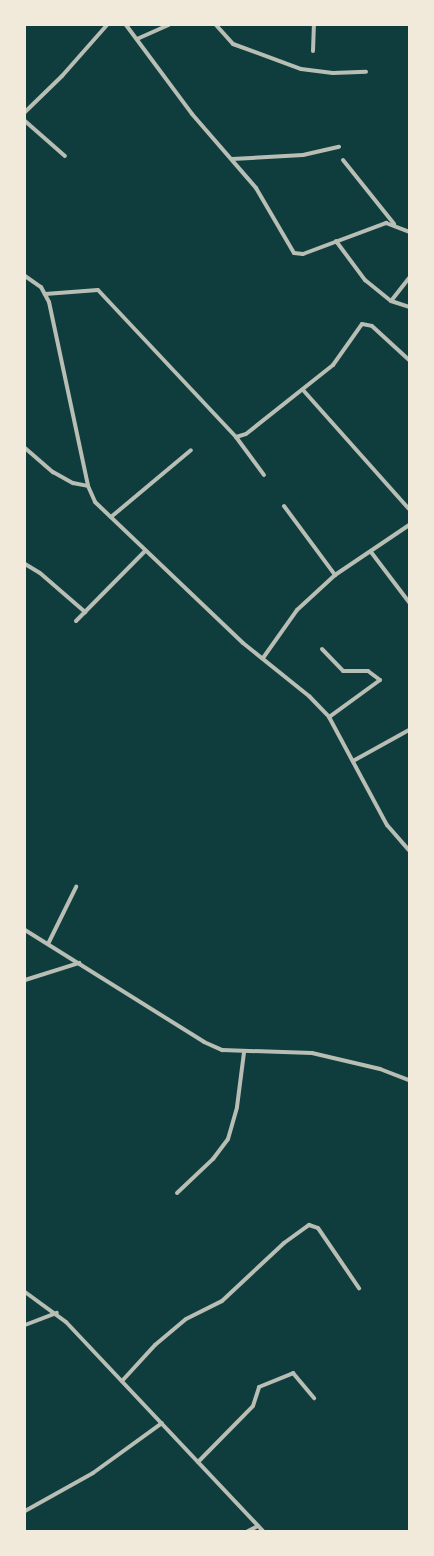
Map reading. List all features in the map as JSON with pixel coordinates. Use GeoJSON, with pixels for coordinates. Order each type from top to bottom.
{"type":"FeatureCollection","features":[{"type":"Feature","properties":{"kind":"street"},"geometry":{"type":"LineString","coordinates":[[25,112],[62,76],[107,25]]}},
{"type":"Feature","properties":{"kind":"street"},"geometry":{"type":"LineString","coordinates":[[126,25],[192,114],[256,188],[294,254],[303,254],[386,224],[394,224]]}},
{"type":"Feature","properties":{"kind":"street"},"geometry":{"type":"LineString","coordinates":[[137,39],[169,25]]}},
{"type":"Feature","properties":{"kind":"street"},"geometry":{"type":"LineString","coordinates":[[216,25],[226,38],[240,47],[301,69],[333,73],[366,72]]}},
{"type":"Feature","properties":{"kind":"street"},"geometry":{"type":"LineString","coordinates":[[313,51],[314,25]]}},
{"type":"Feature","properties":{"kind":"street"},"geometry":{"type":"LineString","coordinates":[[25,121],[64,156]]}},
{"type":"Feature","properties":{"kind":"street"},"geometry":{"type":"LineString","coordinates":[[232,159],[303,155],[339,147]]}},
{"type":"Feature","properties":{"kind":"street"},"geometry":{"type":"LineString","coordinates":[[342,160],[394,224],[409,232]]}},
{"type":"Feature","properties":{"kind":"street"},"geometry":{"type":"LineString","coordinates":[[336,241],[356,272],[391,301],[409,307]]}},
{"type":"Feature","properties":{"kind":"street"},"geometry":{"type":"LineString","coordinates":[[25,276],[32,278],[45,294],[88,486],[95,502],[145,551],[263,658],[309,696],[329,718],[387,825],[409,850]]}},
{"type":"Feature","properties":{"kind":"street"},"geometry":{"type":"LineString","coordinates":[[391,301],[409,278]]}},
{"type":"Feature","properties":{"kind":"street"},"geometry":{"type":"LineString","coordinates":[[45,294],[98,290],[236,437],[264,475]]}},
{"type":"Feature","properties":{"kind":"street"},"geometry":{"type":"LineString","coordinates":[[236,437],[246,434],[304,390],[333,365],[362,324],[372,326],[409,360]]}},
{"type":"Feature","properties":{"kind":"street"},"geometry":{"type":"LineString","coordinates":[[304,390],[409,509]]}},
{"type":"Feature","properties":{"kind":"street"},"geometry":{"type":"LineString","coordinates":[[25,448],[53,472],[72,483],[88,486]]}},
{"type":"Feature","properties":{"kind":"street"},"geometry":{"type":"LineString","coordinates":[[111,517],[191,450]]}},
{"type":"Feature","properties":{"kind":"street"},"geometry":{"type":"LineString","coordinates":[[284,506],[335,575]]}},
{"type":"Feature","properties":{"kind":"street"},"geometry":{"type":"LineString","coordinates":[[263,658],[297,610],[335,575],[409,524]]}},
{"type":"Feature","properties":{"kind":"street"},"geometry":{"type":"LineString","coordinates":[[76,621],[145,551]]}},
{"type":"Feature","properties":{"kind":"street"},"geometry":{"type":"LineString","coordinates":[[371,552],[409,602]]}},
{"type":"Feature","properties":{"kind":"street"},"geometry":{"type":"LineString","coordinates":[[25,564],[46,577],[85,612]]}},
{"type":"Feature","properties":{"kind":"street"},"geometry":{"type":"LineString","coordinates":[[322,649],[343,671],[368,671],[380,680],[329,718]]}},
{"type":"Feature","properties":{"kind":"street"},"geometry":{"type":"LineString","coordinates":[[354,761],[409,730]]}},
{"type":"Feature","properties":{"kind":"street"},"geometry":{"type":"LineString","coordinates":[[48,944],[76,887]]}},
{"type":"Feature","properties":{"kind":"street"},"geometry":{"type":"LineString","coordinates":[[25,930],[204,1042],[222,1050],[244,1052],[291,1050],[312,1053],[380,1069],[409,1080]]}},
{"type":"Feature","properties":{"kind":"street"},"geometry":{"type":"LineString","coordinates":[[25,980],[80,963]]}},
{"type":"Feature","properties":{"kind":"street"},"geometry":{"type":"LineString","coordinates":[[177,1193],[213,1159],[228,1139],[237,1108],[244,1052]]}},
{"type":"Feature","properties":{"kind":"street"},"geometry":{"type":"LineString","coordinates":[[122,1381],[155,1345],[186,1319],[222,1301],[284,1242],[309,1224],[318,1228],[359,1288]]}},
{"type":"Feature","properties":{"kind":"street"},"geometry":{"type":"LineString","coordinates":[[25,1292],[57,1313],[263,1531]]}},
{"type":"Feature","properties":{"kind":"street"},"geometry":{"type":"LineString","coordinates":[[25,1325],[57,1313]]}},
{"type":"Feature","properties":{"kind":"street"},"geometry":{"type":"LineString","coordinates":[[198,1462],[253,1406],[259,1387],[292,1373],[314,1398]]}},
{"type":"Feature","properties":{"kind":"street"},"geometry":{"type":"LineString","coordinates":[[25,1510],[93,1473],[162,1423]]}},
{"type":"Feature","properties":{"kind":"street"},"geometry":{"type":"LineString","coordinates":[[248,1531],[258,1526]]}}]}
